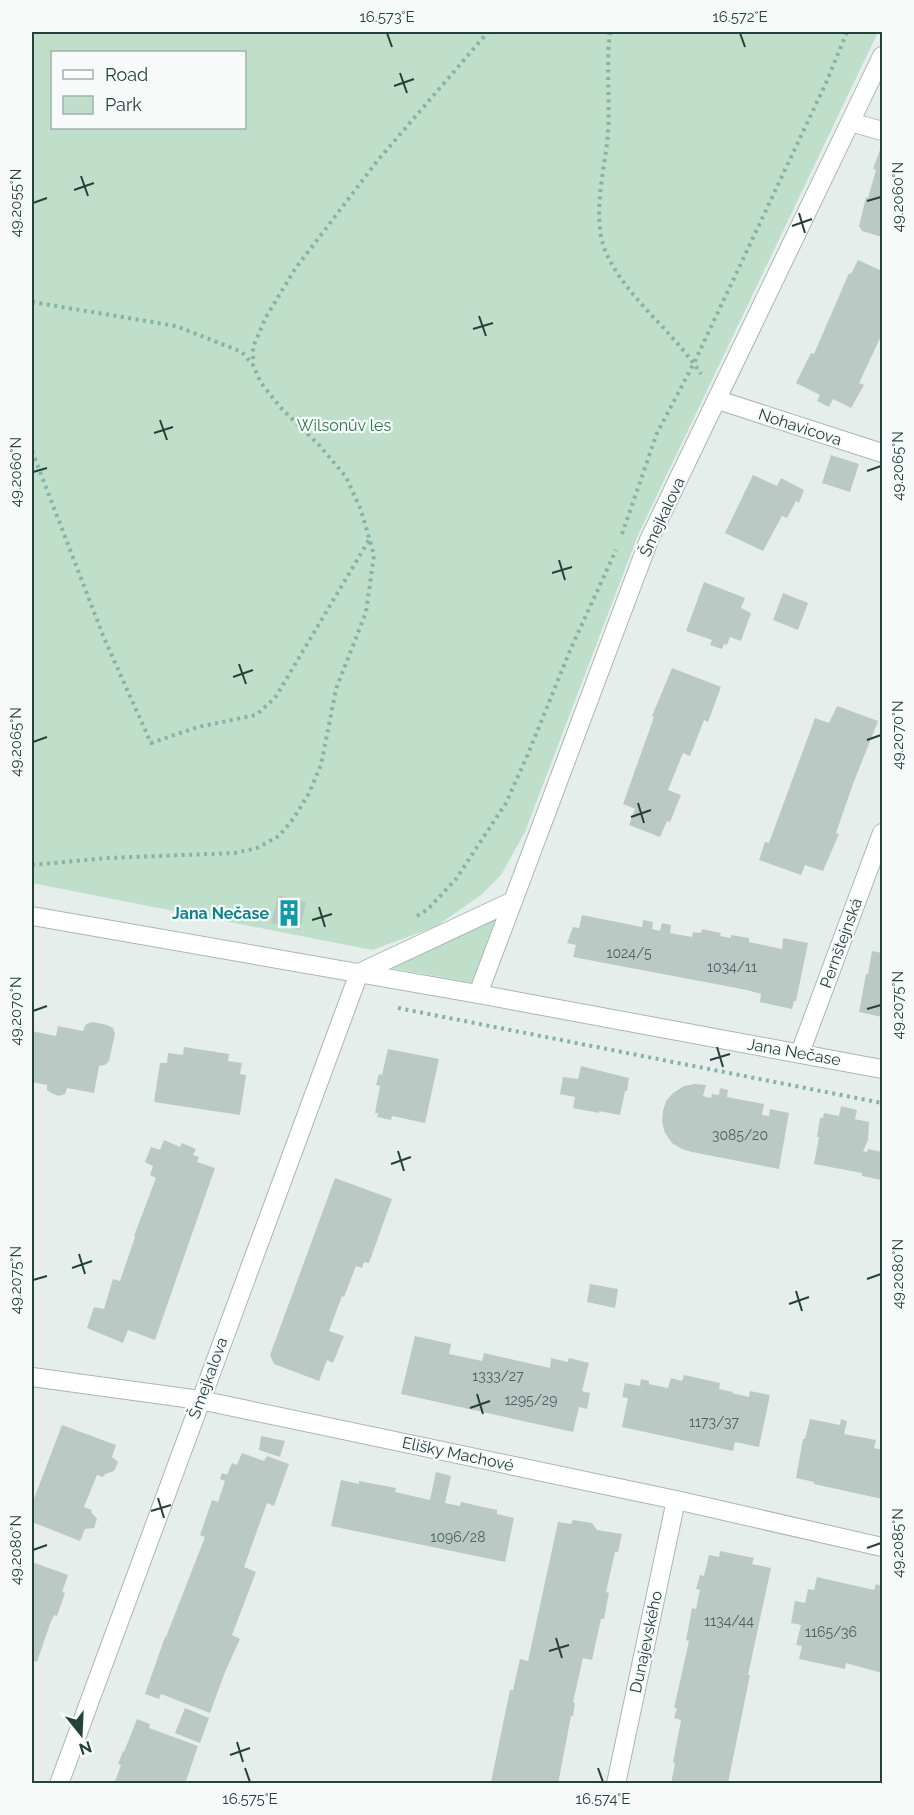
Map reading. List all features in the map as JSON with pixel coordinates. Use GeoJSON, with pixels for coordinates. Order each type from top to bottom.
{"type":"FeatureCollection","features":[{"type":"Feature","properties":{"kind":"street","name":"Šmejkalova"},"geometry":{"type":"LineString","coordinates":[[478,994],[649,540],[882,56]]}},
{"type":"Feature","properties":{"kind":"street"},"geometry":{"type":"LineString","coordinates":[[851,122],[882,131]]}},
{"type":"Feature","properties":{"kind":"street","name":"Nohavicova"},"geometry":{"type":"LineString","coordinates":[[718,400],[882,453]]}},
{"type":"Feature","properties":{"kind":"street","name":"Pernštejnská"},"geometry":{"type":"LineString","coordinates":[[801,1053],[882,833]]}},
{"type":"Feature","properties":{"kind":"street"},"geometry":{"type":"LineString","coordinates":[[359,974],[513,901]]}},
{"type":"Feature","properties":{"kind":"street","name":"Jana Nečase"},"geometry":{"type":"LineString","coordinates":[[32,916],[478,994],[882,1069]]}},
{"type":"Feature","properties":{"kind":"street","name":"Šmejkalova"},"geometry":{"type":"LineString","coordinates":[[59,1784],[359,974]]}},
{"type":"Feature","properties":{"kind":"street","name":"Elišky Machové"},"geometry":{"type":"LineString","coordinates":[[32,1377],[200,1400],[676,1500],[882,1547]]}},
{"type":"Feature","properties":{"kind":"street","name":"Dunajevského"},"geometry":{"type":"LineString","coordinates":[[616,1784],[676,1500]]}},
{"type":"Feature","properties":{"kind":"path"},"geometry":{"type":"LineString","coordinates":[[253,365],[253,347],[266,317],[295,269],[378,160],[488,32]]}},
{"type":"Feature","properties":{"kind":"path"},"geometry":{"type":"LineString","coordinates":[[610,32],[608,132],[599,225],[608,258],[631,292],[677,341],[718,400]]}},
{"type":"Feature","properties":{"kind":"path"},"geometry":{"type":"LineString","coordinates":[[621,537],[657,433],[694,363],[826,83],[847,32]]}},
{"type":"Feature","properties":{"kind":"path"},"geometry":{"type":"LineString","coordinates":[[32,302],[176,326],[242,352],[253,365],[261,383],[282,409],[320,446],[346,477],[361,510],[374,555],[366,612],[336,689],[321,765],[309,793],[294,818],[279,836],[257,848],[235,853],[108,858],[32,865]]}},
{"type":"Feature","properties":{"kind":"path"},"geometry":{"type":"LineString","coordinates":[[32,451],[104,638],[151,743],[198,727],[256,715],[275,698],[370,540]]}},
{"type":"Feature","properties":{"kind":"path"},"geometry":{"type":"LineString","coordinates":[[410,921],[428,909],[456,879],[506,803],[571,648],[617,548]]}},
{"type":"Feature","properties":{"kind":"path"},"geometry":{"type":"LineString","coordinates":[[389,1006],[882,1103]]}},
{"type":"Feature","properties":{"kind":"green space","name":"Wilsonův les"},"geometry":{"type":"Polygon","coordinates":[[[32,32],[878,32],[638,535],[525,832],[501,875],[481,895],[435,927],[372,950],[32,883],[32,32]]]}},
{"type":"Feature","properties":{"kind":"green space"},"geometry":{"type":"Polygon","coordinates":[[[500,914],[472,983],[392,968],[500,914]]]}},
{"type":"Feature","properties":{"kind":"building"},"geometry":{"type":"Polygon","coordinates":[[[880,150],[882,151],[882,237],[862,231],[859,226],[880,150]]]}},
{"type":"Feature","properties":{"kind":"building"},"geometry":{"type":"Polygon","coordinates":[[[858,260],[882,271],[882,334],[859,383],[864,385],[851,408],[833,399],[829,407],[817,401],[820,395],[796,383],[811,353],[814,354],[849,273],[851,274],[858,260]]]}},
{"type":"Feature","properties":{"kind":"building"},"geometry":{"type":"Polygon","coordinates":[[[831,455],[859,464],[850,492],[822,483],[831,455]]]}},
{"type":"Feature","properties":{"kind":"building"},"geometry":{"type":"Polygon","coordinates":[[[753,475],[777,486],[781,478],[804,490],[799,503],[796,501],[787,518],[782,516],[763,551],[725,533],[753,475]]]}},
{"type":"Feature","properties":{"kind":"building"},"geometry":{"type":"Polygon","coordinates":[[[704,582],[745,598],[741,608],[751,613],[741,641],[730,637],[727,645],[724,644],[722,649],[710,645],[712,640],[686,631],[704,582]]]}},
{"type":"Feature","properties":{"kind":"building"},"geometry":{"type":"Polygon","coordinates":[[[783,593],[808,603],[798,630],[773,620],[783,593]]]}},
{"type":"Feature","properties":{"kind":"building"},"geometry":{"type":"Polygon","coordinates":[[[672,668],[721,687],[708,722],[704,720],[690,756],[683,753],[668,790],[681,795],[670,822],[667,821],[660,837],[629,825],[635,809],[623,804],[654,717],[652,716],[672,668]]]}},
{"type":"Feature","properties":{"kind":"building"},"geometry":{"type":"Polygon","coordinates":[[[837,706],[878,721],[836,833],[839,834],[823,871],[805,865],[801,875],[759,860],[765,842],[769,843],[815,718],[829,723],[837,706]]]}},
{"type":"Feature","properties":{"kind":"building","name":"Jana Nečase"},"geometry":{"type":"Polygon","coordinates":[[[278,895],[306,902],[300,930],[271,923],[278,895]]]}},
{"type":"Feature","properties":{"kind":"building"},"geometry":{"type":"Polygon","coordinates":[[[582,915],[642,927],[643,920],[653,922],[652,929],[660,931],[662,923],[671,925],[670,933],[692,937],[693,932],[701,933],[702,929],[721,933],[720,936],[749,938],[749,942],[782,949],[783,938],[808,943],[796,1001],[792,1009],[760,1002],[761,994],[747,990],[573,957],[576,945],[567,943],[573,927],[579,928],[582,915]]]}},
{"type":"Feature","properties":{"kind":"building"},"geometry":{"type":"Polygon","coordinates":[[[872,951],[882,953],[882,1017],[859,1012],[872,951]]]}},
{"type":"Feature","properties":{"kind":"building"},"geometry":{"type":"Polygon","coordinates":[[[93,1022],[113,1028],[115,1034],[109,1061],[99,1066],[94,1093],[67,1088],[65,1094],[59,1096],[47,1090],[47,1085],[32,1082],[32,1031],[56,1036],[58,1026],[83,1031],[86,1024],[93,1022]]]}},
{"type":"Feature","properties":{"kind":"building"},"geometry":{"type":"Polygon","coordinates":[[[184,1047],[229,1054],[228,1061],[242,1063],[240,1074],[246,1075],[240,1115],[154,1102],[160,1063],[167,1063],[168,1053],[183,1055],[184,1047]]]}},
{"type":"Feature","properties":{"kind":"building"},"geometry":{"type":"Polygon","coordinates":[[[388,1049],[439,1059],[425,1123],[392,1116],[391,1120],[377,1117],[378,1113],[375,1113],[380,1086],[376,1085],[379,1074],[382,1075],[388,1049]]]}},
{"type":"Feature","properties":{"kind":"building"},"geometry":{"type":"Polygon","coordinates":[[[581,1066],[629,1078],[620,1115],[573,1108],[575,1097],[560,1094],[563,1077],[578,1079],[581,1066]]]}},
{"type":"Feature","properties":{"kind":"building"},"geometry":{"type":"Polygon","coordinates":[[[706,1085],[703,1096],[711,1098],[712,1094],[719,1095],[720,1088],[728,1090],[727,1097],[764,1104],[762,1115],[769,1116],[770,1109],[789,1113],[779,1169],[692,1152],[672,1143],[665,1133],[662,1122],[666,1101],[684,1086],[706,1085]]]}},
{"type":"Feature","properties":{"kind":"building"},"geometry":{"type":"Polygon","coordinates":[[[841,1106],[857,1110],[855,1119],[869,1122],[868,1140],[863,1151],[867,1152],[868,1149],[882,1152],[881,1180],[862,1176],[862,1173],[814,1164],[820,1118],[823,1118],[824,1113],[839,1116],[841,1106]]]}},
{"type":"Feature","properties":{"kind":"building"},"geometry":{"type":"Polygon","coordinates":[[[164,1140],[180,1147],[182,1143],[196,1149],[193,1155],[199,1157],[197,1162],[215,1168],[155,1340],[128,1330],[123,1343],[87,1328],[94,1307],[104,1309],[113,1279],[120,1281],[156,1178],[150,1175],[153,1166],[145,1162],[151,1147],[160,1150],[164,1140]]]}},
{"type":"Feature","properties":{"kind":"building"},"geometry":{"type":"Polygon","coordinates":[[[335,1178],[392,1199],[369,1263],[364,1262],[362,1268],[356,1266],[344,1297],[342,1296],[329,1331],[344,1336],[333,1363],[327,1360],[319,1381],[274,1364],[270,1355],[335,1178]]]}},
{"type":"Feature","properties":{"kind":"building"},"geometry":{"type":"Polygon","coordinates":[[[590,1284],[618,1289],[615,1308],[587,1302],[590,1284]]]}},
{"type":"Feature","properties":{"kind":"building"},"geometry":{"type":"Polygon","coordinates":[[[415,1336],[451,1344],[449,1354],[482,1361],[484,1353],[550,1368],[551,1358],[568,1362],[569,1358],[589,1363],[582,1391],[590,1393],[587,1409],[579,1407],[573,1432],[401,1394],[415,1336]]]}},
{"type":"Feature","properties":{"kind":"building"},"geometry":{"type":"Polygon","coordinates":[[[684,1375],[720,1383],[719,1389],[749,1397],[750,1391],[770,1395],[759,1447],[735,1442],[733,1451],[622,1427],[628,1398],[622,1397],[625,1383],[640,1386],[641,1379],[649,1381],[649,1384],[668,1388],[671,1378],[682,1381],[684,1375]]]}},
{"type":"Feature","properties":{"kind":"building"},"geometry":{"type":"Polygon","coordinates":[[[810,1419],[840,1425],[841,1419],[847,1421],[844,1434],[876,1440],[874,1448],[882,1450],[882,1499],[796,1478],[803,1439],[805,1439],[810,1419]]]}},
{"type":"Feature","properties":{"kind":"building"},"geometry":{"type":"Polygon","coordinates":[[[62,1425],[116,1445],[112,1457],[118,1462],[114,1471],[103,1477],[97,1475],[84,1507],[92,1510],[91,1512],[97,1519],[94,1528],[85,1529],[80,1541],[32,1522],[32,1504],[62,1425]]]}},
{"type":"Feature","properties":{"kind":"building"},"geometry":{"type":"Polygon","coordinates":[[[261,1436],[285,1441],[280,1457],[259,1450],[261,1436]]]}},
{"type":"Feature","properties":{"kind":"building"},"geometry":{"type":"Polygon","coordinates":[[[242,1453],[264,1461],[267,1456],[289,1464],[274,1506],[267,1503],[244,1567],[256,1572],[232,1635],[240,1639],[210,1713],[161,1694],[159,1699],[145,1694],[205,1537],[200,1535],[212,1500],[218,1502],[225,1481],[220,1479],[222,1473],[227,1475],[232,1463],[237,1465],[242,1453]]]}},
{"type":"Feature","properties":{"kind":"building"},"geometry":{"type":"Polygon","coordinates":[[[436,1472],[451,1476],[445,1503],[460,1506],[461,1502],[497,1510],[497,1514],[514,1518],[505,1562],[331,1526],[341,1480],[396,1488],[395,1492],[430,1500],[436,1472]]]}},
{"type":"Feature","properties":{"kind":"building"},"geometry":{"type":"Polygon","coordinates":[[[573,1520],[592,1523],[597,1530],[622,1534],[618,1552],[615,1552],[606,1592],[609,1593],[604,1619],[601,1619],[592,1660],[583,1658],[558,1784],[491,1782],[510,1690],[513,1690],[520,1659],[528,1661],[558,1522],[571,1524],[573,1520]]]}},
{"type":"Feature","properties":{"kind":"building"},"geometry":{"type":"Polygon","coordinates":[[[720,1551],[754,1558],[752,1564],[771,1568],[728,1783],[671,1784],[681,1720],[674,1718],[677,1708],[674,1708],[689,1641],[686,1640],[692,1608],[696,1609],[700,1590],[696,1589],[700,1575],[704,1576],[709,1555],[719,1557],[720,1551]]]}},
{"type":"Feature","properties":{"kind":"building"},"geometry":{"type":"Polygon","coordinates":[[[32,1562],[68,1575],[57,1616],[54,1615],[50,1624],[37,1662],[32,1660],[32,1562]]]}},
{"type":"Feature","properties":{"kind":"building"},"geometry":{"type":"Polygon","coordinates":[[[817,1577],[874,1590],[876,1584],[882,1586],[882,1673],[846,1663],[845,1669],[799,1659],[802,1646],[796,1645],[801,1625],[791,1623],[795,1601],[805,1603],[808,1589],[814,1590],[817,1577]]]}},
{"type":"Feature","properties":{"kind":"building"},"geometry":{"type":"Polygon","coordinates":[[[185,1708],[209,1718],[200,1743],[175,1733],[185,1708]]]}},
{"type":"Feature","properties":{"kind":"building"},"geometry":{"type":"Polygon","coordinates":[[[137,1719],[150,1724],[149,1728],[198,1746],[185,1784],[114,1784],[121,1765],[118,1764],[137,1719]]]}},
{"type":"Feature","properties":{"kind":"place","name":"Jana Nečase"},"geometry":{"type":"Point","coordinates":[289,913]}}]}
